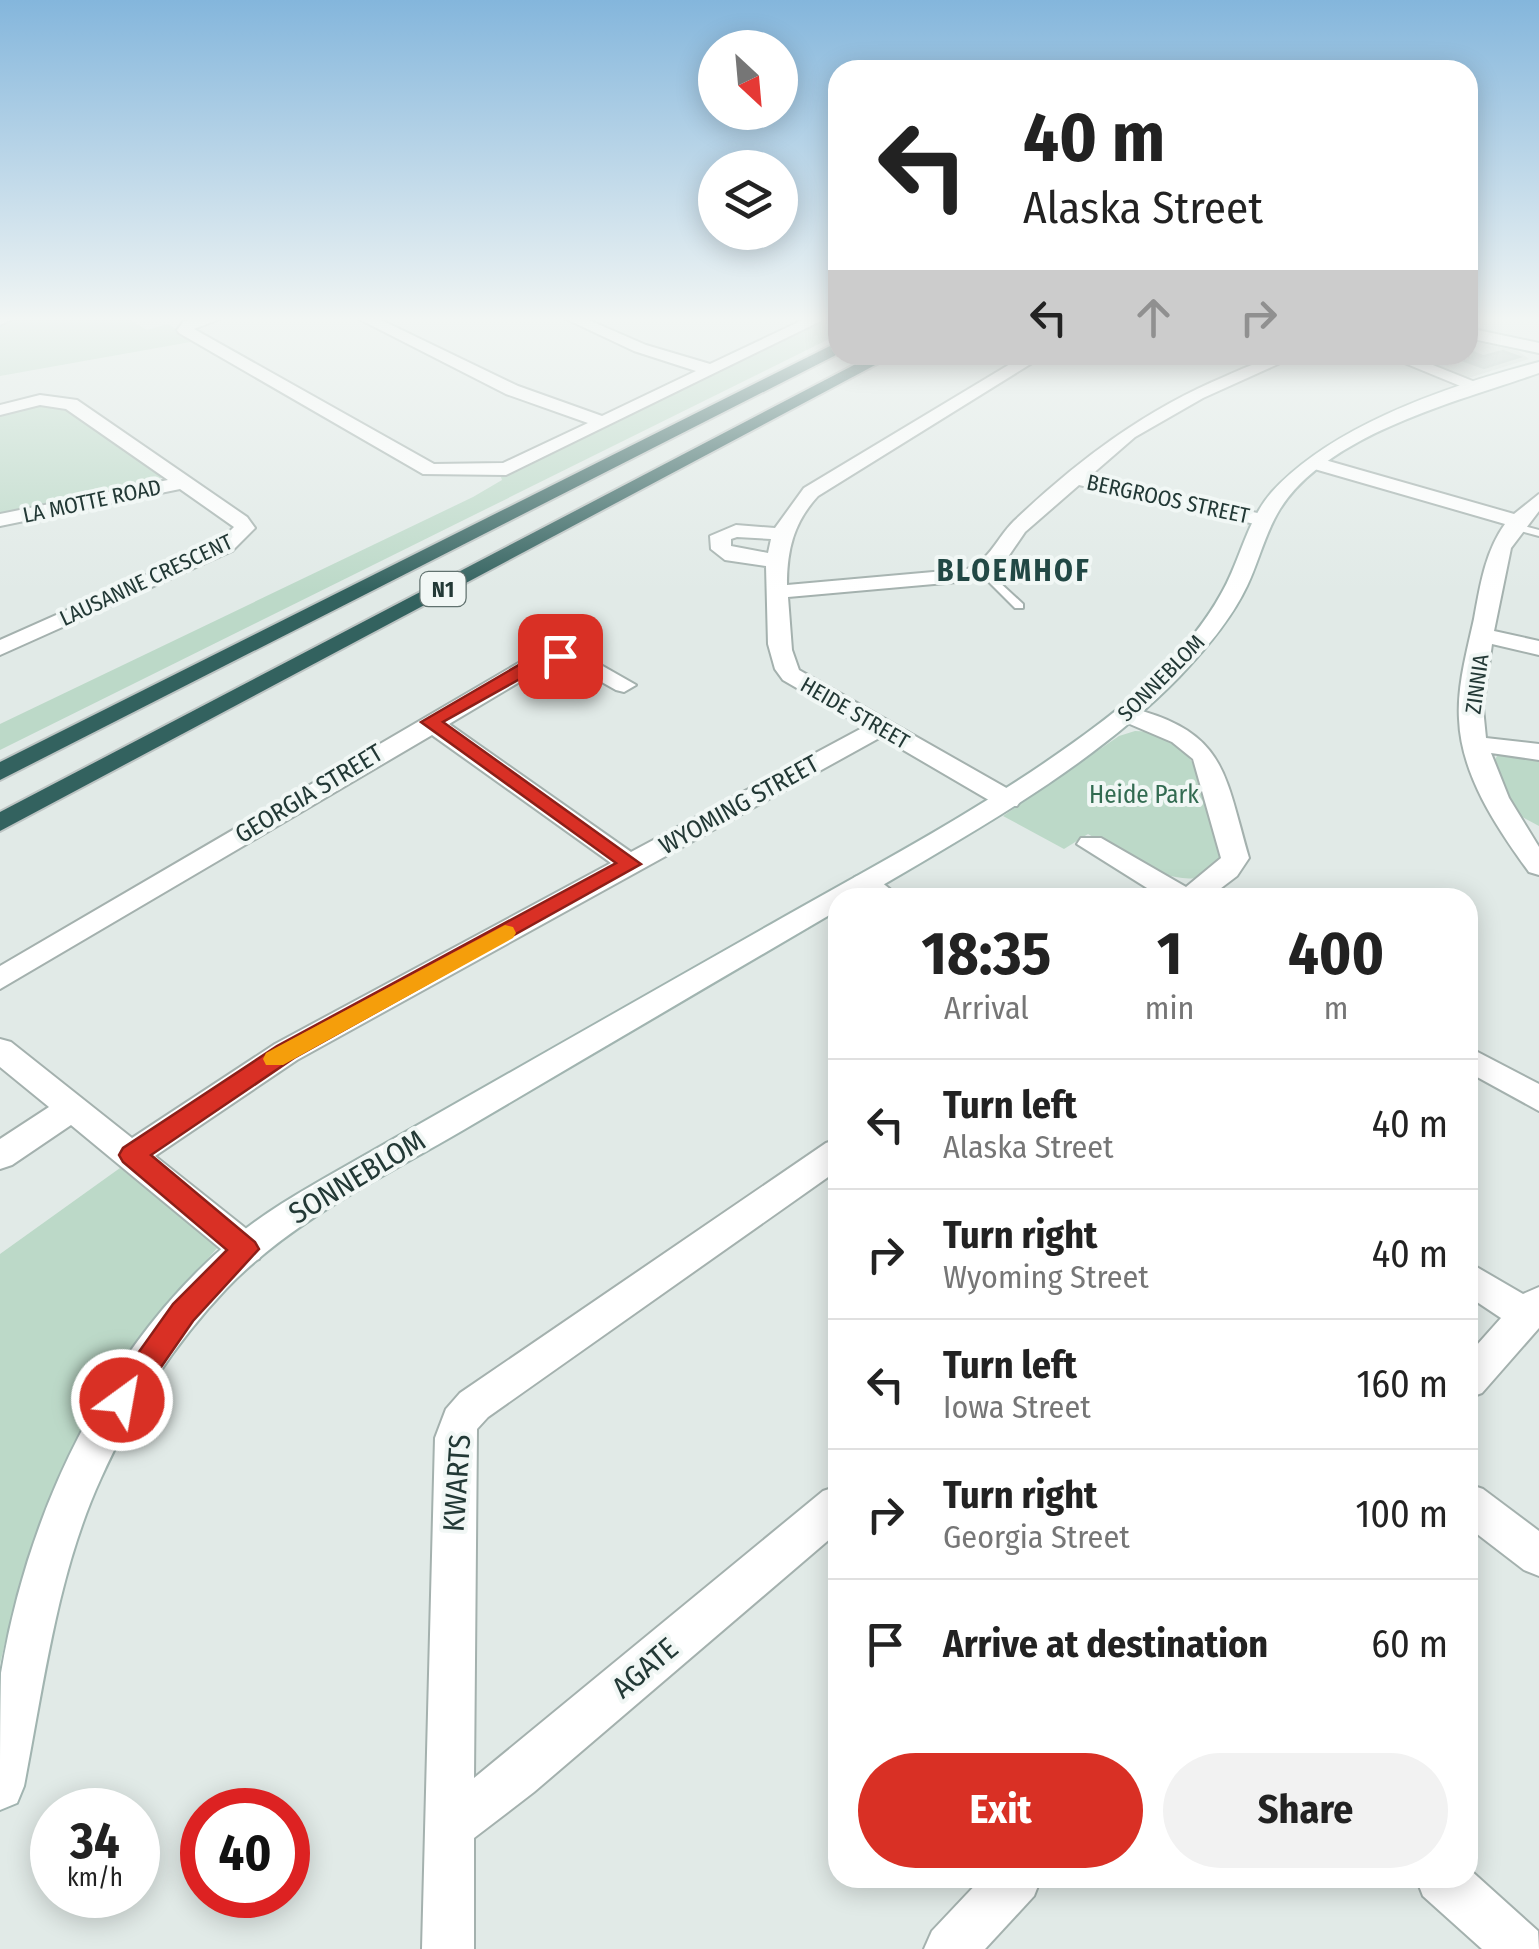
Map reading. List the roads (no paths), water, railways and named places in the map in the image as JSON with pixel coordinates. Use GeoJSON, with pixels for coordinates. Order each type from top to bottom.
{"type":"FeatureCollection","features":[{"type":"Feature","properties":{"kind":"highway","name":"N1"},"geometry":{"type":"LineString","coordinates":[[0,772],[716,409]]}},
{"type":"Feature","properties":{"kind":"highway","name":"N1"},"geometry":{"type":"LineString","coordinates":[[0,822],[784,409]]}},
{"type":"Feature","properties":{"kind":"highway"},"geometry":{"type":"LineString","coordinates":[[0,762],[143,699]]}},
{"type":"Feature","properties":{"kind":"street","name":"LAUSANNE CRESCENT"},"geometry":{"type":"LineString","coordinates":[[0,648],[224,547],[243,533],[240,521],[77,409]]}},
{"type":"Feature","properties":{"kind":"street"},"geometry":{"type":"LineString","coordinates":[[323,409],[430,470],[491,472],[506,469],[631,409]]}},
{"type":"Feature","properties":{"kind":"street"},"geometry":{"type":"LineString","coordinates":[[566,409],[604,422]]}},
{"type":"Feature","properties":{"kind":"street","name":"HEIDE STREET"},"geometry":{"type":"LineString","coordinates":[[947,409],[824,483],[798,504],[781,534],[774,560],[781,657],[785,669],[798,680],[1008,800]]}},
{"type":"Feature","properties":{"kind":"street"},"geometry":{"type":"LineString","coordinates":[[776,592],[984,571],[992,566],[1018,528],[1072,478],[1129,432],[1171,409]]}},
{"type":"Feature","properties":{"kind":"street","name":"SONNEBLOM"},"geometry":{"type":"LineString","coordinates":[[867,888],[1008,800],[1127,714],[1188,655],[1213,624],[1232,595],[1264,520],[1277,500],[1318,464],[1382,426],[1426,409]]}},
{"type":"Feature","properties":{"kind":"street"},"geometry":{"type":"LineString","coordinates":[[1318,464],[1523,527]]}},
{"type":"Feature","properties":{"kind":"street","name":"BERGROOS STREET"},"geometry":{"type":"LineString","coordinates":[[1072,478],[1264,520]]}},
{"type":"Feature","properties":{"kind":"street","name":"LA MOTTE ROAD"},"geometry":{"type":"LineString","coordinates":[[0,520],[184,482]]}},
{"type":"Feature","properties":{"kind":"street","name":"ZINNIA"},"geometry":{"type":"LineString","coordinates":[[1539,500],[1523,527],[1500,551],[1470,710],[1476,744],[1500,809],[1528,836],[1539,866]]}},
{"type":"Feature","properties":{"kind":"street"},"geometry":{"type":"LineString","coordinates":[[774,560],[732,556],[721,549],[720,536],[730,532],[781,534]]}},
{"type":"Feature","properties":{"kind":"street"},"geometry":{"type":"LineString","coordinates":[[1484,636],[1539,648]]}},
{"type":"Feature","properties":{"kind":"street","name":"GEORGIA STREET"},"geometry":{"type":"LineString","coordinates":[[0,979],[530,666],[560,656],[586,661],[624,686]]}},
{"type":"Feature","properties":{"kind":"street"},"geometry":{"type":"LineString","coordinates":[[1127,714],[1190,742],[1210,768],[1235,858],[1227,870],[1201,888]]}},
{"type":"Feature","properties":{"kind":"street"},"geometry":{"type":"LineString","coordinates":[[430,722],[630,864]]}},
{"type":"Feature","properties":{"kind":"street","name":"WYOMING STREET"},"geometry":{"type":"LineString","coordinates":[[132,1155],[286,1052],[880,728]]}},
{"type":"Feature","properties":{"kind":"street"},"geometry":{"type":"LineString","coordinates":[[1476,744],[1539,752]]}},
{"type":"Feature","properties":{"kind":"street"},"geometry":{"type":"LineString","coordinates":[[1090,844],[1168,888]]}},
{"type":"Feature","properties":{"kind":"street","name":"SONNEBLOM"},"geometry":{"type":"LineString","coordinates":[[0,1786],[50,1561],[80,1484],[110,1420],[157,1345],[210,1282],[246,1249],[342,1184],[828,910]]}},
{"type":"Feature","properties":{"kind":"street"},"geometry":{"type":"LineString","coordinates":[[0,1050],[246,1249]]}},
{"type":"Feature","properties":{"kind":"street"},"geometry":{"type":"LineString","coordinates":[[1478,1064],[1539,1099]]}},
{"type":"Feature","properties":{"kind":"street"},"geometry":{"type":"LineString","coordinates":[[0,1156],[72,1108]]}},
{"type":"Feature","properties":{"kind":"street","name":"KWARTS"},"geometry":{"type":"LineString","coordinates":[[448,1949],[455,1438],[460,1421],[474,1405],[828,1159]]}},
{"type":"Feature","properties":{"kind":"street"},"geometry":{"type":"LineString","coordinates":[[1478,1282],[1533,1309],[1478,1370]]}},
{"type":"Feature","properties":{"kind":"street"},"geometry":{"type":"LineString","coordinates":[[1478,1510],[1539,1556]]}},
{"type":"Feature","properties":{"kind":"street","name":"AGATE"},"geometry":{"type":"LineString","coordinates":[[450,1828],[828,1513]]}},
{"type":"Feature","properties":{"kind":"street"},"geometry":{"type":"LineString","coordinates":[[950,1949],[1007,1888]]}},
{"type":"Feature","properties":{"kind":"street"},"geometry":{"type":"LineString","coordinates":[[1452,1888],[1520,1949]]}},
{"type":"Feature","properties":{"kind":"lane"},"geometry":{"type":"LineString","coordinates":[[984,571],[1019,606]]}},
{"type":"Feature","properties":{"kind":"district","name":"BLOEMHOF"},"geometry":{"type":"Point","coordinates":[1014,571]}},
{"type":"Feature","properties":{"kind":"park label","name":"Heide Park"},"geometry":{"type":"Point","coordinates":[1144,795]}}]}
